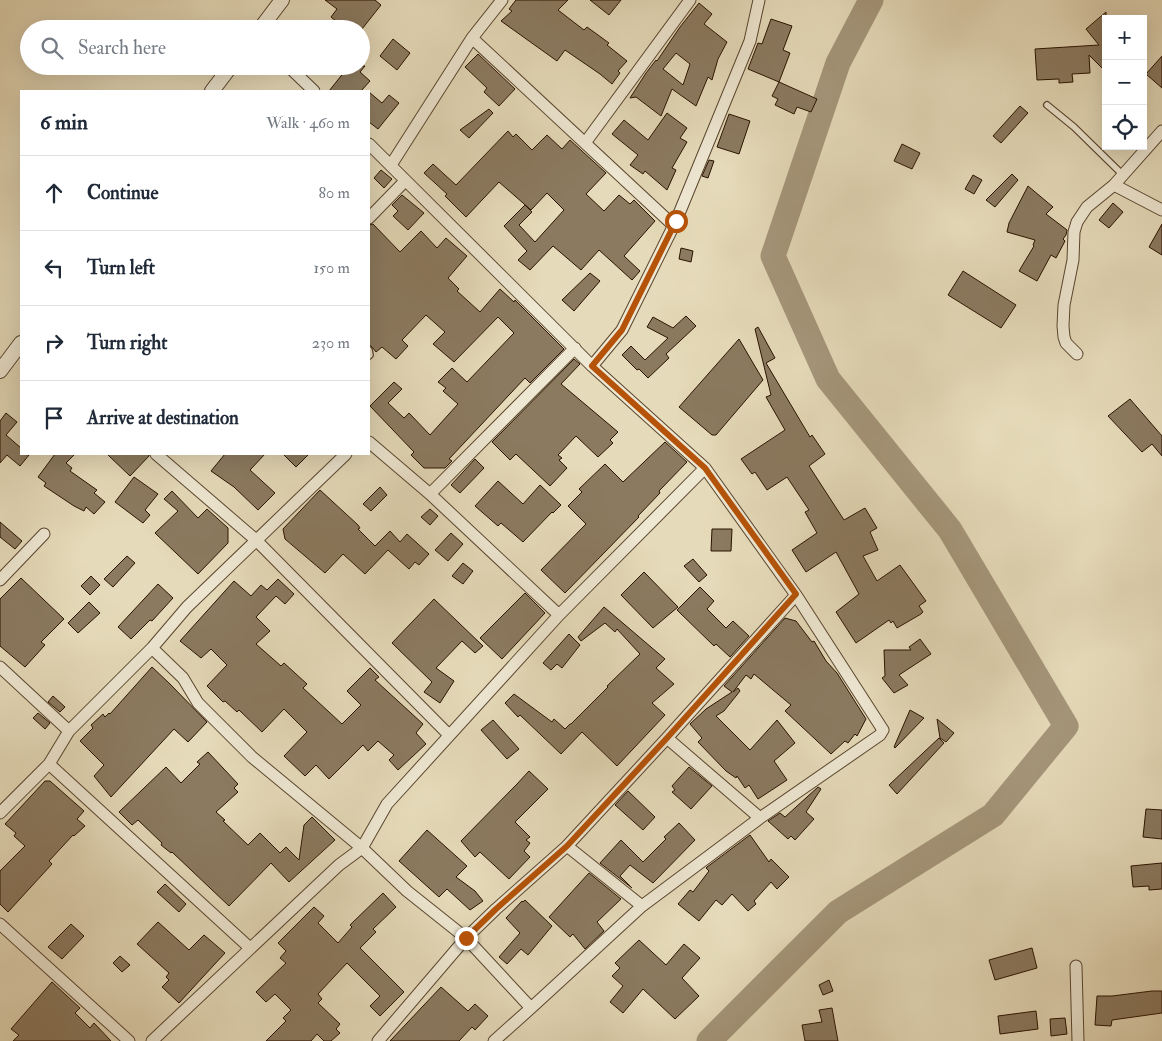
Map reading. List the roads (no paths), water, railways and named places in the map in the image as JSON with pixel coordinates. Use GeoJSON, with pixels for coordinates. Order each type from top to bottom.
{"type":"FeatureCollection","features":[{"type":"Feature","properties":{"kind":"street"},"geometry":{"type":"LineString","coordinates":[[267,20],[282,0]]}},
{"type":"Feature","properties":{"kind":"street"},"geometry":{"type":"LineString","coordinates":[[390,165],[472,38],[502,0]]}},
{"type":"Feature","properties":{"kind":"street"},"geometry":{"type":"LineString","coordinates":[[585,143],[690,0]]}},
{"type":"Feature","properties":{"kind":"street"},"geometry":{"type":"LineString","coordinates":[[592,366],[622,330],[674,226],[750,41],[759,0]]}},
{"type":"Feature","properties":{"kind":"street"},"geometry":{"type":"LineString","coordinates":[[472,38],[674,226]]}},
{"type":"Feature","properties":{"kind":"street"},"geometry":{"type":"LineString","coordinates":[[213,90],[224,75]]}},
{"type":"Feature","properties":{"kind":"street"},"geometry":{"type":"LineString","coordinates":[[297,75],[313,90]]}},
{"type":"Feature","properties":{"kind":"street"},"geometry":{"type":"LineString","coordinates":[[1077,354],[1066,343],[1063,326],[1074,232],[1087,207],[1114,185],[1162,131]]}},
{"type":"Feature","properties":{"kind":"street"},"geometry":{"type":"LineString","coordinates":[[370,145],[592,366],[705,468],[796,594],[883,730],[880,735],[760,818],[642,906],[494,1041]]}},
{"type":"Feature","properties":{"kind":"street"},"geometry":{"type":"LineString","coordinates":[[370,217],[405,181]]}},
{"type":"Feature","properties":{"kind":"street"},"geometry":{"type":"LineString","coordinates":[[1114,185],[1162,210]]}},
{"type":"Feature","properties":{"kind":"street"},"geometry":{"type":"LineString","coordinates":[[0,371],[20,344]]}},
{"type":"Feature","properties":{"kind":"street"},"geometry":{"type":"LineString","coordinates":[[430,494],[575,348]]}},
{"type":"Feature","properties":{"kind":"street"},"geometry":{"type":"LineString","coordinates":[[370,443],[430,494],[559,615]]}},
{"type":"Feature","properties":{"kind":"street"},"geometry":{"type":"LineString","coordinates":[[157,455],[256,540],[449,734]]}},
{"type":"Feature","properties":{"kind":"street"},"geometry":{"type":"LineString","coordinates":[[1,809],[49,764],[69,731],[152,648],[203,590],[345,455]]}},
{"type":"Feature","properties":{"kind":"street"},"geometry":{"type":"LineString","coordinates":[[152,1041],[339,865],[362,848],[387,804],[449,734],[559,615],[705,468]]}},
{"type":"Feature","properties":{"kind":"street"},"geometry":{"type":"LineString","coordinates":[[0,580],[44,534]]}},
{"type":"Feature","properties":{"kind":"street"},"geometry":{"type":"LineString","coordinates":[[378,1041],[466,938],[567,846],[796,594]]}},
{"type":"Feature","properties":{"kind":"street"},"geometry":{"type":"LineString","coordinates":[[152,648],[183,678],[198,703],[252,757],[362,848],[407,891],[466,938],[531,1008]]}},
{"type":"Feature","properties":{"kind":"street"},"geometry":{"type":"LineString","coordinates":[[0,667],[69,731]]}},
{"type":"Feature","properties":{"kind":"street"},"geometry":{"type":"LineString","coordinates":[[667,738],[760,818]]}},
{"type":"Feature","properties":{"kind":"street"},"geometry":{"type":"LineString","coordinates":[[49,764],[250,948]]}},
{"type":"Feature","properties":{"kind":"street"},"geometry":{"type":"LineString","coordinates":[[567,846],[642,906]]}},
{"type":"Feature","properties":{"kind":"street"},"geometry":{"type":"LineString","coordinates":[[0,924],[129,1041]]}},
{"type":"Feature","properties":{"kind":"street"},"geometry":{"type":"LineString","coordinates":[[1076,966],[1078,1041]]}},
{"type":"Feature","properties":{"kind":"lane"},"geometry":{"type":"LineString","coordinates":[[1047,105],[1074,127],[1123,175]]}},
{"type":"Feature","properties":{"kind":"waterway"},"geometry":{"type":"LineString","coordinates":[[709,1041],[838,912],[993,815],[1066,726],[950,530],[828,379],[773,256],[838,63],[871,0]]}}]}
